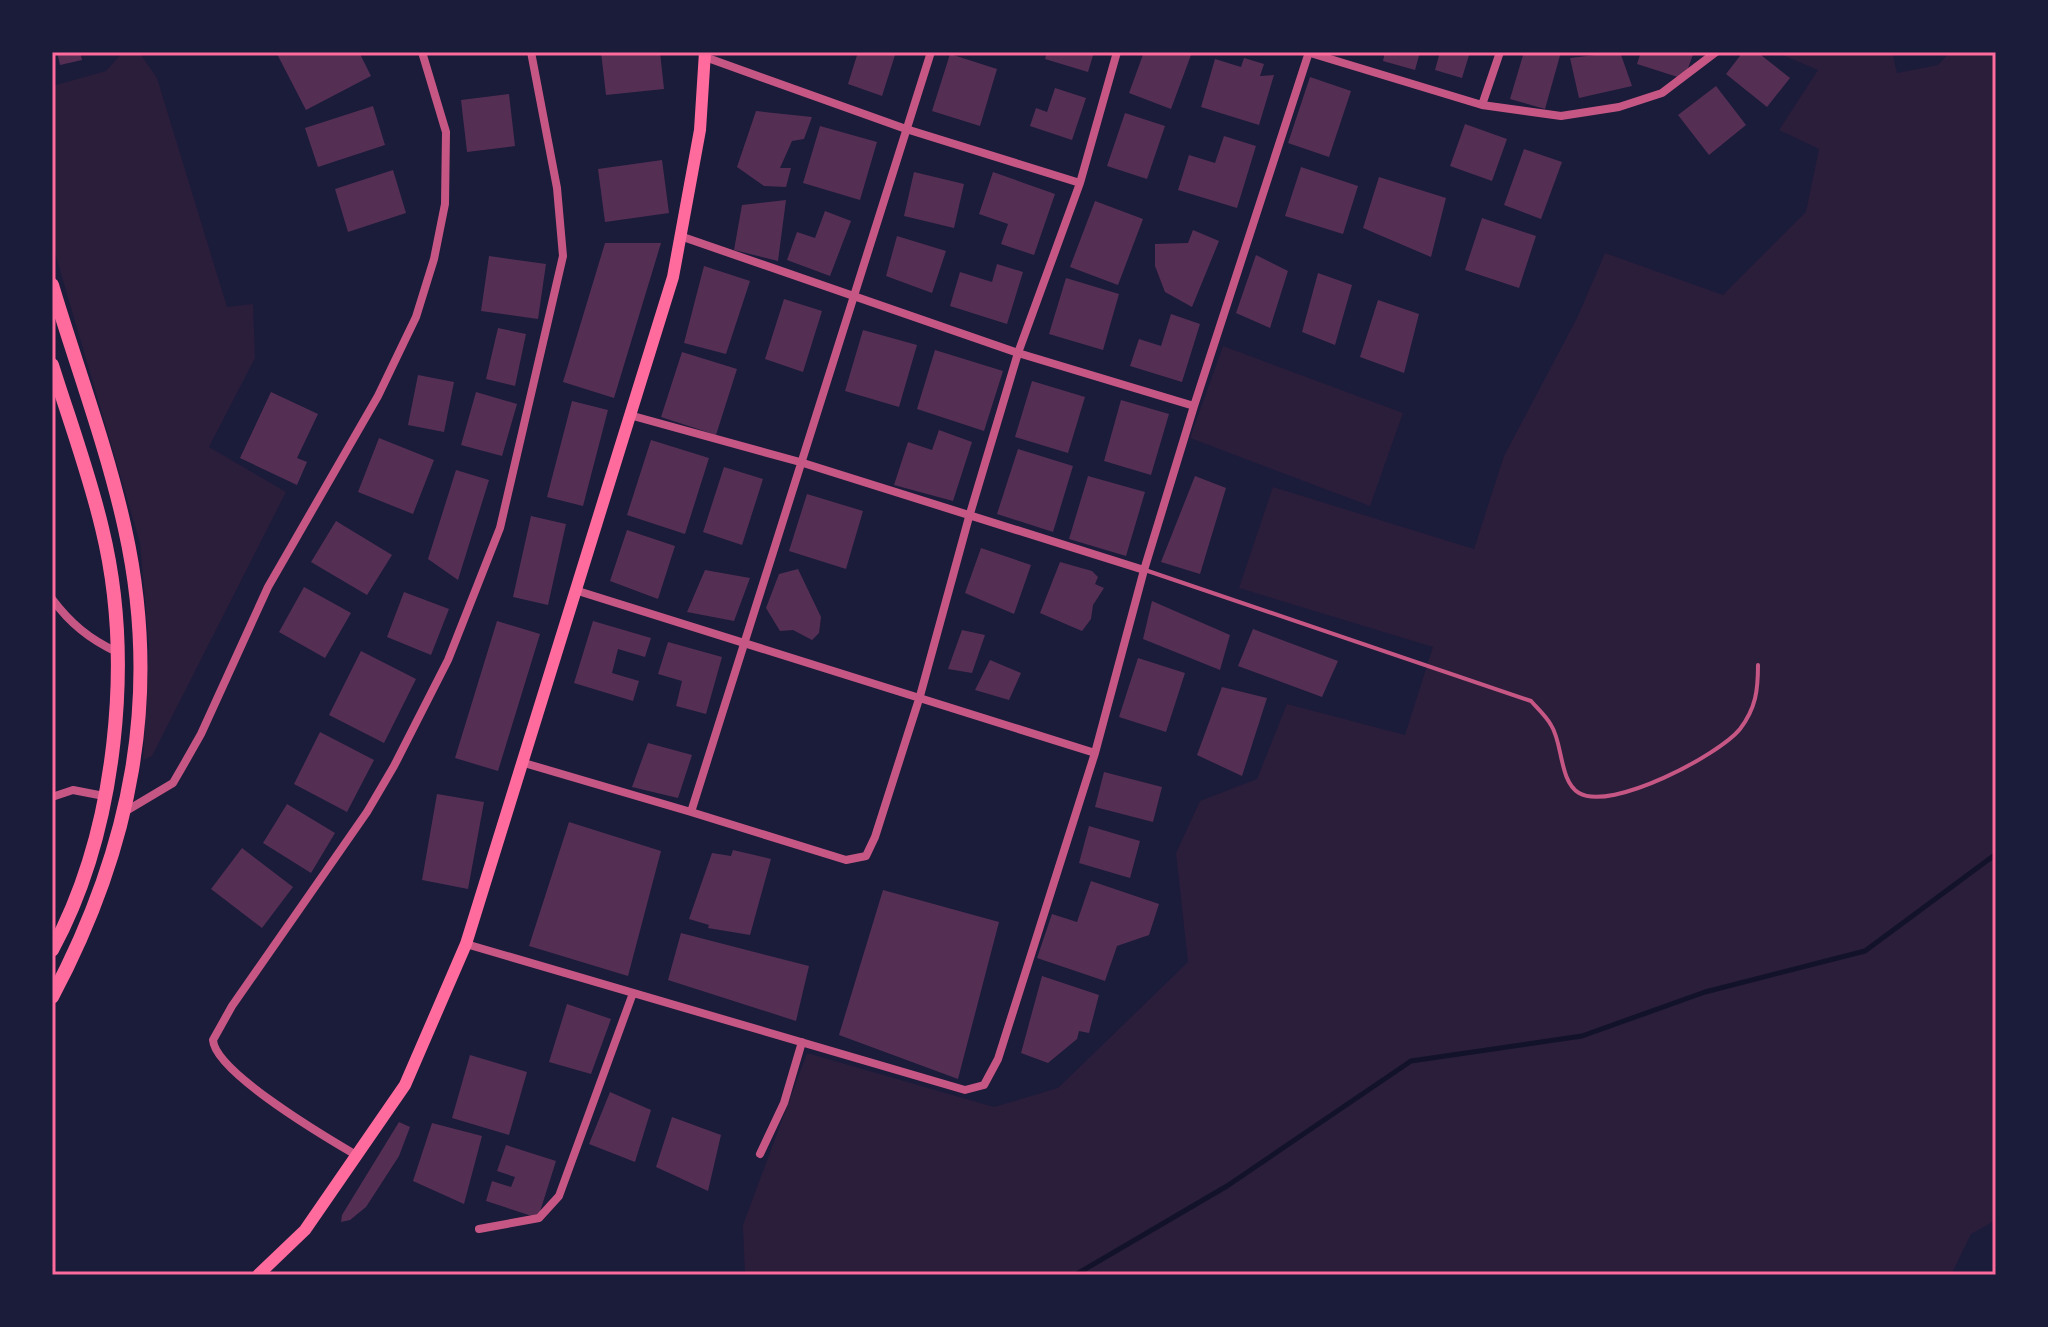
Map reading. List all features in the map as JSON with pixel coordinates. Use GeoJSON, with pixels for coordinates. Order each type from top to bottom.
{"type":"FeatureCollection","features":[{"type":"Feature","properties":{"kind":"main road"},"geometry":{"type":"LineString","coordinates":[[258,1275],[305,1230],[405,1085],[466,944],[633,416],[683,237],[700,130],[705,55]]}},
{"type":"Feature","properties":{"kind":"main road"},"geometry":{"type":"LineString","coordinates":[[52,285],[125,526],[140,649],[141,696],[126,811],[98,901],[52,997]]}},
{"type":"Feature","properties":{"kind":"main road"},"geometry":{"type":"LineString","coordinates":[[52,365],[102,528],[113,596],[117,652],[115,743],[104,796],[89,855],[52,950]]}},
{"type":"Feature","properties":{"kind":"street"},"geometry":{"type":"LineString","coordinates":[[126,811],[173,783],[201,734],[268,587],[378,396],[416,317],[434,259],[445,204],[446,132],[422,52]]}},
{"type":"Feature","properties":{"kind":"street"},"geometry":{"type":"LineString","coordinates":[[356,1155],[240,1075],[219,1057],[213,1040],[232,1006],[367,812],[394,766],[448,660],[500,528],[563,256],[557,188],[531,52]]}},
{"type":"Feature","properties":{"kind":"street"},"geometry":{"type":"LineString","coordinates":[[691,812],[931,52]]}},
{"type":"Feature","properties":{"kind":"street"},"geometry":{"type":"LineString","coordinates":[[524,763],[846,860],[866,856],[875,837],[920,696],[1018,353],[1080,183],[1117,52]]}},
{"type":"Feature","properties":{"kind":"street"},"geometry":{"type":"LineString","coordinates":[[466,944],[965,1090],[984,1085],[998,1059],[1095,753],[1144,570],[1308,52],[1482,105],[1561,116],[1619,107],[1662,93],[1716,52]]}},
{"type":"Feature","properties":{"kind":"street"},"geometry":{"type":"LineString","coordinates":[[1482,105],[1500,52]]}},
{"type":"Feature","properties":{"kind":"street"},"geometry":{"type":"LineString","coordinates":[[705,55],[906,129],[1080,183]]}},
{"type":"Feature","properties":{"kind":"street"},"geometry":{"type":"LineString","coordinates":[[683,237],[1018,353],[1194,406]]}},
{"type":"Feature","properties":{"kind":"street"},"geometry":{"type":"LineString","coordinates":[[633,416],[800,462],[1144,570]]}},
{"type":"Feature","properties":{"kind":"street"},"geometry":{"type":"LineString","coordinates":[[578,591],[1095,753]]}},
{"type":"Feature","properties":{"kind":"street"},"geometry":{"type":"LineString","coordinates":[[52,599],[66,618],[93,641],[117,652]]}},
{"type":"Feature","properties":{"kind":"street"},"geometry":{"type":"LineString","coordinates":[[52,797],[66,790],[104,796]]}},
{"type":"Feature","properties":{"kind":"street"},"geometry":{"type":"LineString","coordinates":[[479,1229],[539,1218],[559,1196],[633,993]]}},
{"type":"Feature","properties":{"kind":"street"},"geometry":{"type":"LineString","coordinates":[[760,1154],[784,1103],[802,1042]]}},
{"type":"Feature","properties":{"kind":"lane"},"geometry":{"type":"LineString","coordinates":[[1144,570],[1531,701],[1552,726],[1568,779],[1578,792],[1596,798],[1646,787],[1681,770],[1739,730],[1758,697],[1758,665]]}},
{"type":"Feature","properties":{"kind":"shaded area"},"geometry":{"type":"Polygon","coordinates":[[[123,52],[139,52],[157,78],[227,307],[253,304],[255,358],[209,447],[286,492],[152,756],[143,760],[149,646],[140,543],[52,243],[52,90],[56,85],[106,71],[123,52]]]}},
{"type":"Feature","properties":{"kind":"shaded area"},"geometry":{"type":"Polygon","coordinates":[[[1775,52],[1892,52],[1897,73],[1938,65],[1950,52],[1996,52],[1996,1220],[1971,1234],[1951,1275],[745,1275],[743,1225],[807,1053],[994,1107],[1058,1088],[1188,962],[1176,853],[1200,801],[1257,779],[1287,704],[1405,735],[1433,647],[1239,588],[1273,487],[1474,549],[1504,456],[1578,316],[1605,253],[1723,295],[1806,212],[1819,149],[1779,130],[1818,70],[1775,52]]]}},
{"type":"Feature","properties":{"kind":"shaded area"},"geometry":{"type":"Polygon","coordinates":[[[1223,346],[1403,413],[1370,506],[1190,438],[1223,346]]]}},
{"type":"Feature","properties":{"kind":"building"},"geometry":{"type":"Polygon","coordinates":[[[57,52],[80,52],[82,60],[60,65],[57,52]]]}},
{"type":"Feature","properties":{"kind":"building"},"geometry":{"type":"Polygon","coordinates":[[[276,52],[359,52],[371,76],[306,110],[276,52]]]}},
{"type":"Feature","properties":{"kind":"building"},"geometry":{"type":"Polygon","coordinates":[[[601,52],[660,52],[664,89],[606,95],[601,52]]]}},
{"type":"Feature","properties":{"kind":"building"},"geometry":{"type":"Polygon","coordinates":[[[858,52],[896,52],[882,96],[848,84],[858,52]]]}},
{"type":"Feature","properties":{"kind":"building"},"geometry":{"type":"Polygon","coordinates":[[[1047,52],[1094,52],[1088,72],[1045,59],[1047,52]]]}},
{"type":"Feature","properties":{"kind":"building"},"geometry":{"type":"Polygon","coordinates":[[[1144,52],[1191,55],[1171,109],[1129,93],[1144,52]]]}},
{"type":"Feature","properties":{"kind":"building"},"geometry":{"type":"Polygon","coordinates":[[[1385,52],[1420,52],[1415,70],[1383,61],[1385,52]]]}},
{"type":"Feature","properties":{"kind":"building"},"geometry":{"type":"Polygon","coordinates":[[[1440,52],[1470,52],[1462,78],[1435,70],[1440,52]]]}},
{"type":"Feature","properties":{"kind":"building"},"geometry":{"type":"Polygon","coordinates":[[[1524,52],[1561,52],[1545,109],[1510,99],[1524,52]]]}},
{"type":"Feature","properties":{"kind":"building"},"geometry":{"type":"Polygon","coordinates":[[[1620,52],[1632,86],[1579,98],[1570,58],[1620,52]]]}},
{"type":"Feature","properties":{"kind":"building"},"geometry":{"type":"Polygon","coordinates":[[[1641,52],[1694,52],[1684,79],[1637,64],[1641,52]]]}},
{"type":"Feature","properties":{"kind":"building"},"geometry":{"type":"Polygon","coordinates":[[[1743,52],[1757,52],[1790,78],[1767,107],[1726,74],[1743,52]]]}},
{"type":"Feature","properties":{"kind":"building"},"geometry":{"type":"Polygon","coordinates":[[[950,54],[997,69],[980,126],[932,111],[950,54]]]}},
{"type":"Feature","properties":{"kind":"building"},"geometry":{"type":"Polygon","coordinates":[[[1244,58],[1264,64],[1260,76],[1274,75],[1259,125],[1201,107],[1215,59],[1241,67],[1244,58]]]}},
{"type":"Feature","properties":{"kind":"building"},"geometry":{"type":"Polygon","coordinates":[[[1310,77],[1351,91],[1329,157],[1288,143],[1310,77]]]}},
{"type":"Feature","properties":{"kind":"building"},"geometry":{"type":"Polygon","coordinates":[[[1716,86],[1746,125],[1709,155],[1678,115],[1716,86]]]}},
{"type":"Feature","properties":{"kind":"building"},"geometry":{"type":"Polygon","coordinates":[[[1055,88],[1086,98],[1072,140],[1030,126],[1036,108],[1047,112],[1055,88]]]}},
{"type":"Feature","properties":{"kind":"building"},"geometry":{"type":"Polygon","coordinates":[[[509,94],[515,146],[467,152],[461,100],[509,94]]]}},
{"type":"Feature","properties":{"kind":"building"},"geometry":{"type":"Polygon","coordinates":[[[373,106],[385,145],[318,167],[305,128],[373,106]]]}},
{"type":"Feature","properties":{"kind":"building"},"geometry":{"type":"Polygon","coordinates":[[[756,111],[812,117],[804,139],[792,141],[780,168],[791,168],[786,187],[764,186],[737,167],[756,111]]]}},
{"type":"Feature","properties":{"kind":"building"},"geometry":{"type":"Polygon","coordinates":[[[1125,113],[1165,126],[1147,179],[1107,166],[1125,113]]]}},
{"type":"Feature","properties":{"kind":"building"},"geometry":{"type":"Polygon","coordinates":[[[1465,124],[1507,139],[1492,181],[1450,166],[1465,124]]]}},
{"type":"Feature","properties":{"kind":"building"},"geometry":{"type":"Polygon","coordinates":[[[820,126],[877,142],[860,200],[803,183],[820,126]]]}},
{"type":"Feature","properties":{"kind":"building"},"geometry":{"type":"Polygon","coordinates":[[[1224,136],[1256,146],[1237,208],[1178,190],[1189,155],[1215,163],[1224,136]]]}},
{"type":"Feature","properties":{"kind":"building"},"geometry":{"type":"Polygon","coordinates":[[[1524,149],[1562,162],[1541,219],[1504,205],[1524,149]]]}},
{"type":"Feature","properties":{"kind":"building"},"geometry":{"type":"Polygon","coordinates":[[[662,160],[669,213],[605,222],[598,169],[662,160]]]}},
{"type":"Feature","properties":{"kind":"building"},"geometry":{"type":"Polygon","coordinates":[[[1301,167],[1358,186],[1343,234],[1285,216],[1301,167]]]}},
{"type":"Feature","properties":{"kind":"building"},"geometry":{"type":"Polygon","coordinates":[[[393,170],[406,213],[348,232],[335,189],[393,170]]]}},
{"type":"Feature","properties":{"kind":"building"},"geometry":{"type":"Polygon","coordinates":[[[914,172],[964,184],[954,228],[904,216],[914,172]]]}},
{"type":"Feature","properties":{"kind":"building"},"geometry":{"type":"Polygon","coordinates":[[[993,172],[1055,194],[1034,255],[1001,244],[1008,224],[979,214],[993,172]]]}},
{"type":"Feature","properties":{"kind":"building"},"geometry":{"type":"Polygon","coordinates":[[[1379,177],[1446,198],[1431,257],[1363,228],[1379,177]]]}},
{"type":"Feature","properties":{"kind":"building"},"geometry":{"type":"Polygon","coordinates":[[[786,200],[778,261],[734,250],[742,205],[786,200]]]}},
{"type":"Feature","properties":{"kind":"building"},"geometry":{"type":"Polygon","coordinates":[[[1095,201],[1143,219],[1118,285],[1070,267],[1095,201]]]}},
{"type":"Feature","properties":{"kind":"building"},"geometry":{"type":"Polygon","coordinates":[[[825,211],[851,221],[830,276],[787,260],[797,232],[815,238],[825,211]]]}},
{"type":"Feature","properties":{"kind":"building"},"geometry":{"type":"Polygon","coordinates":[[[1482,218],[1536,236],[1519,288],[1465,270],[1482,218]]]}},
{"type":"Feature","properties":{"kind":"building"},"geometry":{"type":"Polygon","coordinates":[[[1193,230],[1219,241],[1192,307],[1165,292],[1155,266],[1155,244],[1188,243],[1193,230]]]}},
{"type":"Feature","properties":{"kind":"building"},"geometry":{"type":"Polygon","coordinates":[[[897,236],[946,251],[932,293],[886,276],[897,236]]]}},
{"type":"Feature","properties":{"kind":"building"},"geometry":{"type":"Polygon","coordinates":[[[605,243],[661,243],[614,398],[563,382],[605,243]]]}},
{"type":"Feature","properties":{"kind":"building"},"geometry":{"type":"Polygon","coordinates":[[[1256,255],[1288,271],[1270,328],[1236,313],[1256,255]]]}},
{"type":"Feature","properties":{"kind":"building"},"geometry":{"type":"Polygon","coordinates":[[[489,256],[546,264],[538,319],[481,311],[489,256]]]}},
{"type":"Feature","properties":{"kind":"building"},"geometry":{"type":"Polygon","coordinates":[[[997,264],[1023,272],[1007,324],[950,306],[960,272],[992,282],[997,264]]]}},
{"type":"Feature","properties":{"kind":"building"},"geometry":{"type":"Polygon","coordinates":[[[704,266],[750,281],[726,354],[684,343],[704,266]]]}},
{"type":"Feature","properties":{"kind":"building"},"geometry":{"type":"Polygon","coordinates":[[[1318,273],[1352,285],[1335,345],[1302,332],[1318,273]]]}},
{"type":"Feature","properties":{"kind":"building"},"geometry":{"type":"Polygon","coordinates":[[[1066,278],[1119,294],[1103,350],[1049,334],[1066,278]]]}},
{"type":"Feature","properties":{"kind":"building"},"geometry":{"type":"Polygon","coordinates":[[[784,299],[822,311],[803,372],[765,359],[784,299]]]}},
{"type":"Feature","properties":{"kind":"building"},"geometry":{"type":"Polygon","coordinates":[[[1378,300],[1419,314],[1404,373],[1360,357],[1378,300]]]}},
{"type":"Feature","properties":{"kind":"building"},"geometry":{"type":"Polygon","coordinates":[[[1171,314],[1200,324],[1182,382],[1130,366],[1139,339],[1161,346],[1171,314]]]}},
{"type":"Feature","properties":{"kind":"building"},"geometry":{"type":"Polygon","coordinates":[[[498,328],[526,334],[515,386],[486,379],[498,328]]]}},
{"type":"Feature","properties":{"kind":"building"},"geometry":{"type":"Polygon","coordinates":[[[863,330],[917,345],[899,407],[845,391],[863,330]]]}},
{"type":"Feature","properties":{"kind":"building"},"geometry":{"type":"Polygon","coordinates":[[[935,350],[1003,371],[984,431],[917,409],[935,350]]]}},
{"type":"Feature","properties":{"kind":"building"},"geometry":{"type":"Polygon","coordinates":[[[682,352],[737,369],[716,435],[661,417],[682,352]]]}},
{"type":"Feature","properties":{"kind":"building"},"geometry":{"type":"Polygon","coordinates":[[[418,375],[454,382],[444,432],[408,425],[418,375]]]}},
{"type":"Feature","properties":{"kind":"building"},"geometry":{"type":"Polygon","coordinates":[[[1032,381],[1085,397],[1068,453],[1015,437],[1032,381]]]}},
{"type":"Feature","properties":{"kind":"building"},"geometry":{"type":"Polygon","coordinates":[[[271,392],[318,414],[297,458],[307,462],[297,485],[240,458],[271,392]]]}},
{"type":"Feature","properties":{"kind":"building"},"geometry":{"type":"Polygon","coordinates":[[[476,392],[517,404],[502,456],[461,445],[476,392]]]}},
{"type":"Feature","properties":{"kind":"building"},"geometry":{"type":"Polygon","coordinates":[[[1121,400],[1169,414],[1151,475],[1104,461],[1121,400]]]}},
{"type":"Feature","properties":{"kind":"building"},"geometry":{"type":"Polygon","coordinates":[[[572,401],[608,410],[583,506],[547,497],[572,401]]]}},
{"type":"Feature","properties":{"kind":"building"},"geometry":{"type":"Polygon","coordinates":[[[939,430],[972,442],[953,501],[894,485],[908,442],[932,450],[939,430]]]}},
{"type":"Feature","properties":{"kind":"building"},"geometry":{"type":"Polygon","coordinates":[[[379,438],[434,460],[413,514],[358,492],[379,438]]]}},
{"type":"Feature","properties":{"kind":"building"},"geometry":{"type":"Polygon","coordinates":[[[651,440],[709,458],[685,534],[627,515],[651,440]]]}},
{"type":"Feature","properties":{"kind":"building"},"geometry":{"type":"Polygon","coordinates":[[[1018,449],[1073,466],[1053,532],[997,514],[1018,449]]]}},
{"type":"Feature","properties":{"kind":"building"},"geometry":{"type":"Polygon","coordinates":[[[724,467],[763,479],[742,545],[703,532],[724,467]]]}},
{"type":"Feature","properties":{"kind":"building"},"geometry":{"type":"Polygon","coordinates":[[[456,470],[489,480],[458,580],[428,559],[456,470]]]}},
{"type":"Feature","properties":{"kind":"building"},"geometry":{"type":"Polygon","coordinates":[[[1088,476],[1145,492],[1126,556],[1069,539],[1088,476]]]}},
{"type":"Feature","properties":{"kind":"building"},"geometry":{"type":"Polygon","coordinates":[[[1195,476],[1226,488],[1200,574],[1161,562],[1195,476]]]}},
{"type":"Feature","properties":{"kind":"building"},"geometry":{"type":"Polygon","coordinates":[[[807,494],[863,511],[846,569],[789,551],[807,494]]]}},
{"type":"Feature","properties":{"kind":"building"},"geometry":{"type":"Polygon","coordinates":[[[531,516],[566,524],[548,605],[513,597],[531,516]]]}},
{"type":"Feature","properties":{"kind":"building"},"geometry":{"type":"Polygon","coordinates":[[[336,521],[392,555],[367,595],[311,562],[336,521]]]}},
{"type":"Feature","properties":{"kind":"building"},"geometry":{"type":"Polygon","coordinates":[[[627,530],[675,546],[658,599],[610,581],[627,530]]]}},
{"type":"Feature","properties":{"kind":"building"},"geometry":{"type":"Polygon","coordinates":[[[981,548],[1031,565],[1014,614],[965,593],[981,548]]]}},
{"type":"Feature","properties":{"kind":"building"},"geometry":{"type":"Polygon","coordinates":[[[1060,562],[1092,571],[1098,577],[1095,584],[1104,588],[1093,605],[1091,619],[1082,631],[1040,613],[1060,562]]]}},
{"type":"Feature","properties":{"kind":"building"},"geometry":{"type":"Polygon","coordinates":[[[798,569],[821,617],[819,633],[812,640],[793,630],[780,631],[766,608],[779,574],[798,569]]]}},
{"type":"Feature","properties":{"kind":"building"},"geometry":{"type":"Polygon","coordinates":[[[705,570],[750,578],[734,621],[687,612],[705,570]]]}},
{"type":"Feature","properties":{"kind":"building"},"geometry":{"type":"Polygon","coordinates":[[[304,587],[351,613],[325,658],[279,632],[304,587]]]}},
{"type":"Feature","properties":{"kind":"building"},"geometry":{"type":"Polygon","coordinates":[[[404,592],[449,609],[431,655],[387,637],[404,592]]]}},
{"type":"Feature","properties":{"kind":"building"},"geometry":{"type":"Polygon","coordinates":[[[1152,601],[1230,635],[1220,670],[1143,639],[1152,601]]]}},
{"type":"Feature","properties":{"kind":"building"},"geometry":{"type":"Polygon","coordinates":[[[497,621],[540,634],[498,771],[455,758],[497,621]]]}},
{"type":"Feature","properties":{"kind":"building"},"geometry":{"type":"Polygon","coordinates":[[[593,621],[651,638],[645,657],[618,649],[612,673],[639,681],[633,701],[574,683],[593,621]]]}},
{"type":"Feature","properties":{"kind":"building"},"geometry":{"type":"Polygon","coordinates":[[[1253,629],[1338,661],[1322,697],[1238,666],[1253,629]]]}},
{"type":"Feature","properties":{"kind":"building"},"geometry":{"type":"Polygon","coordinates":[[[962,630],[985,635],[972,673],[948,669],[962,630]]]}},
{"type":"Feature","properties":{"kind":"building"},"geometry":{"type":"Polygon","coordinates":[[[668,642],[722,657],[706,714],[676,706],[682,681],[658,674],[668,642]]]}},
{"type":"Feature","properties":{"kind":"building"},"geometry":{"type":"Polygon","coordinates":[[[361,651],[416,679],[384,743],[329,715],[361,651]]]}},
{"type":"Feature","properties":{"kind":"building"},"geometry":{"type":"Polygon","coordinates":[[[1138,658],[1185,673],[1166,732],[1119,717],[1138,658]]]}},
{"type":"Feature","properties":{"kind":"building"},"geometry":{"type":"Polygon","coordinates":[[[990,660],[1021,673],[1009,700],[975,690],[990,660]]]}},
{"type":"Feature","properties":{"kind":"building"},"geometry":{"type":"Polygon","coordinates":[[[1222,687],[1267,698],[1242,776],[1197,755],[1222,687]]]}},
{"type":"Feature","properties":{"kind":"building"},"geometry":{"type":"Polygon","coordinates":[[[320,732],[374,760],[347,812],[294,784],[320,732]]]}},
{"type":"Feature","properties":{"kind":"building"},"geometry":{"type":"Polygon","coordinates":[[[648,743],[692,755],[678,798],[632,787],[648,743]]]}},
{"type":"Feature","properties":{"kind":"building"},"geometry":{"type":"Polygon","coordinates":[[[1104,772],[1162,787],[1153,822],[1095,807],[1104,772]]]}},
{"type":"Feature","properties":{"kind":"building"},"geometry":{"type":"Polygon","coordinates":[[[437,794],[484,802],[468,889],[422,880],[437,794]]]}},
{"type":"Feature","properties":{"kind":"building"},"geometry":{"type":"Polygon","coordinates":[[[287,804],[335,833],[311,873],[263,843],[287,804]]]}},
{"type":"Feature","properties":{"kind":"building"},"geometry":{"type":"Polygon","coordinates":[[[569,822],[661,851],[628,976],[529,946],[569,822]]]}},
{"type":"Feature","properties":{"kind":"building"},"geometry":{"type":"Polygon","coordinates":[[[1089,826],[1140,841],[1130,878],[1079,863],[1089,826]]]}},
{"type":"Feature","properties":{"kind":"building"},"geometry":{"type":"Polygon","coordinates":[[[242,848],[293,887],[262,928],[211,889],[242,848]]]}},
{"type":"Feature","properties":{"kind":"building"},"geometry":{"type":"Polygon","coordinates":[[[733,850],[771,859],[750,935],[708,928],[709,925],[689,919],[712,853],[731,856],[733,850]]]}},
{"type":"Feature","properties":{"kind":"building"},"geometry":{"type":"Polygon","coordinates":[[[1091,881],[1159,904],[1149,935],[1117,946],[1105,981],[1037,958],[1052,914],[1077,922],[1091,881]]]}},
{"type":"Feature","properties":{"kind":"building"},"geometry":{"type":"Polygon","coordinates":[[[883,890],[999,922],[958,1079],[839,1035],[883,890]]]}},
{"type":"Feature","properties":{"kind":"building"},"geometry":{"type":"Polygon","coordinates":[[[681,933],[809,966],[796,1021],[668,980],[681,933]]]}},
{"type":"Feature","properties":{"kind":"building"},"geometry":{"type":"Polygon","coordinates":[[[1042,976],[1099,995],[1089,1033],[1079,1031],[1077,1039],[1048,1063],[1021,1053],[1042,976]]]}},
{"type":"Feature","properties":{"kind":"building"},"geometry":{"type":"Polygon","coordinates":[[[567,1004],[611,1019],[591,1074],[549,1062],[567,1004]]]}},
{"type":"Feature","properties":{"kind":"building"},"geometry":{"type":"Polygon","coordinates":[[[470,1055],[527,1072],[509,1135],[452,1118],[470,1055]]]}},
{"type":"Feature","properties":{"kind":"building"},"geometry":{"type":"Polygon","coordinates":[[[610,1092],[651,1110],[635,1162],[589,1144],[610,1092]]]}},
{"type":"Feature","properties":{"kind":"building"},"geometry":{"type":"Polygon","coordinates":[[[672,1117],[721,1135],[708,1191],[656,1167],[672,1117]]]}},
{"type":"Feature","properties":{"kind":"building"},"geometry":{"type":"Polygon","coordinates":[[[399,1122],[410,1127],[399,1156],[366,1207],[350,1220],[341,1222],[342,1215],[399,1122]]]}},
{"type":"Feature","properties":{"kind":"building"},"geometry":{"type":"Polygon","coordinates":[[[432,1123],[482,1136],[464,1204],[413,1181],[432,1123]]]}},
{"type":"Feature","properties":{"kind":"building"},"geometry":{"type":"Polygon","coordinates":[[[506,1145],[556,1161],[538,1218],[486,1201],[492,1181],[511,1187],[515,1177],[497,1171],[506,1145]]]}},
{"type":"Feature","properties":{"kind":"waterway"},"geometry":{"type":"LineString","coordinates":[[1075,1275],[1227,1186],[1411,1061],[1582,1036],[1705,992],[1865,951],[1996,854]]}}]}
